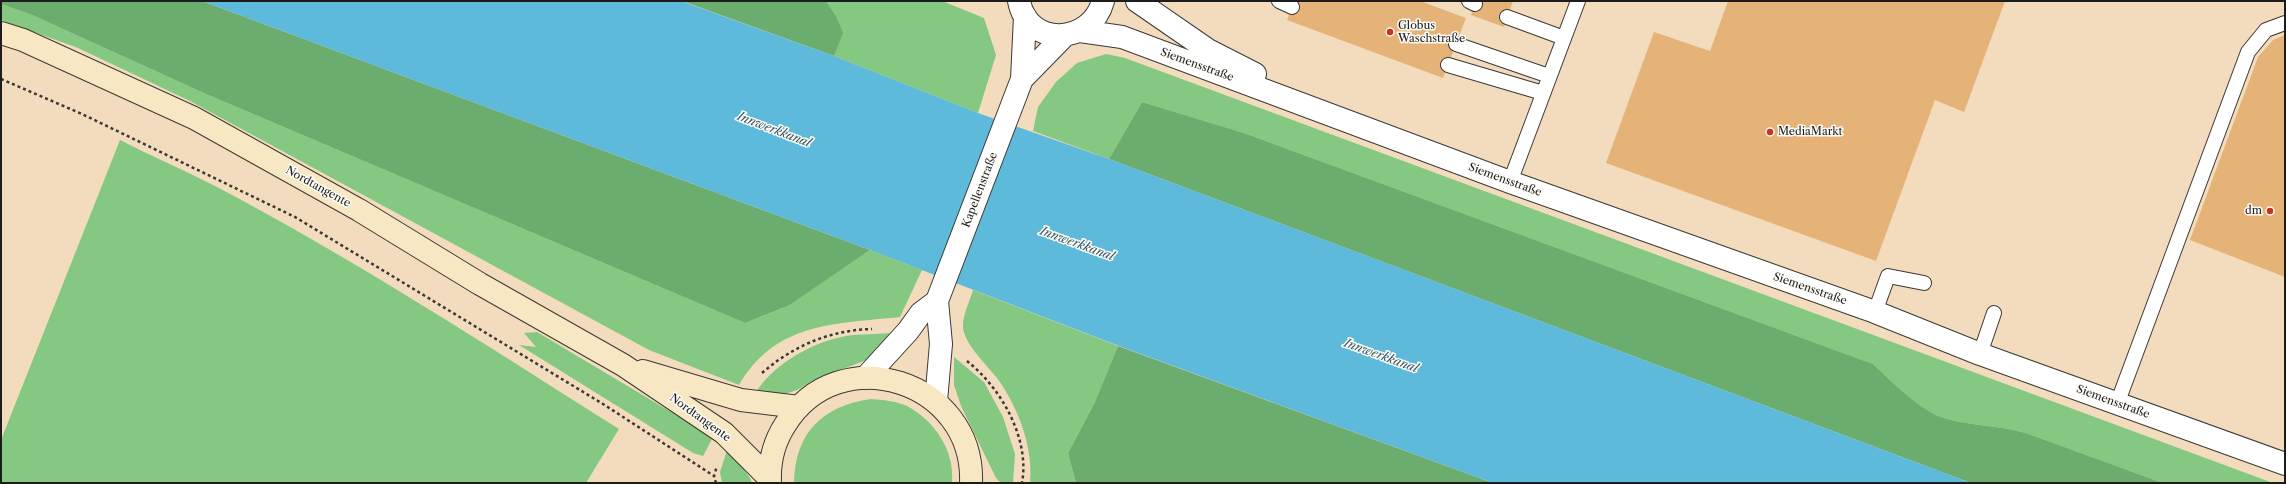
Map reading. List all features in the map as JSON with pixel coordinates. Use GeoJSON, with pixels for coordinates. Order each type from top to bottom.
{"type":"FeatureCollection","features":[{"type":"Feature","properties":{"kind":"main road","name":"Nordtangente"},"geometry":{"type":"LineString","coordinates":[[1,33],[23,40],[194,118],[359,210],[480,284],[623,365],[724,433],[770,481]]}},
{"type":"Feature","properties":{"kind":"main road","name":"Nordtangente"},"geometry":{"type":"LineString","coordinates":[[623,365],[740,400],[799,407]]}},
{"type":"Feature","properties":{"kind":"main road","name":"Nordtangente"},"geometry":{"type":"LineString","coordinates":[[770,481],[771,463],[777,440],[789,419],[799,407],[810,397],[836,383],[865,378],[884,378],[903,383],[920,390],[936,401],[955,422],[962,434],[975,480]]}},
{"type":"Feature","properties":{"kind":"street","name":"Kapellenstraße"},"geometry":{"type":"LineString","coordinates":[[1022,79],[1072,33],[1098,14],[1103,1]]}},
{"type":"Feature","properties":{"kind":"street","name":"Siemensstraße"},"geometry":{"type":"LineString","coordinates":[[1137,1],[1208,50],[1334,116]]}},
{"type":"Feature","properties":{"kind":"street","name":"Kapellenstraße"},"geometry":{"type":"LineString","coordinates":[[936,401],[941,344],[937,301],[1022,79],[1018,6]]}},
{"type":"Feature","properties":{"kind":"street","name":"Siemensstraße"},"geometry":{"type":"LineString","coordinates":[[1018,6],[1042,31],[1053,35],[1072,33],[1122,37],[1510,182],[1875,312],[1980,354],[2285,464]]}},
{"type":"Feature","properties":{"kind":"street"},"geometry":{"type":"LineString","coordinates":[[865,378],[908,331],[921,313],[937,301]]}},
{"type":"Feature","properties":{"kind":"lane"},"geometry":{"type":"LineString","coordinates":[[1279,1],[1292,7]]}},
{"type":"Feature","properties":{"kind":"lane"},"geometry":{"type":"LineString","coordinates":[[1510,182],[1578,1]]}},
{"type":"Feature","properties":{"kind":"lane"},"geometry":{"type":"LineString","coordinates":[[1507,17],[1564,38]]}},
{"type":"Feature","properties":{"kind":"lane"},"geometry":{"type":"LineString","coordinates":[[2117,404],[2248,52],[2266,30],[2285,23]]}},
{"type":"Feature","properties":{"kind":"lane"},"geometry":{"type":"LineString","coordinates":[[1456,44],[1550,76]]}},
{"type":"Feature","properties":{"kind":"lane"},"geometry":{"type":"LineString","coordinates":[[1448,65],[1543,93]]}},
{"type":"Feature","properties":{"kind":"lane"},"geometry":{"type":"LineString","coordinates":[[1875,312],[1888,276],[1924,283]]}},
{"type":"Feature","properties":{"kind":"lane"},"geometry":{"type":"LineString","coordinates":[[1980,354],[1994,313]]}},
{"type":"Feature","properties":{"kind":"path"},"geometry":{"type":"LineString","coordinates":[[1,79],[82,114],[295,217],[603,404],[714,476],[716,483]]}},
{"type":"Feature","properties":{"kind":"green space"},"geometry":{"type":"Polygon","coordinates":[[[1,1],[202,1],[870,250],[790,305],[745,323],[206,94],[32,15],[1,4],[1,1]]]}},
{"type":"Feature","properties":{"kind":"green space"},"geometry":{"type":"Polygon","coordinates":[[[682,1],[826,1],[836,16],[843,33],[834,56],[682,1]]]}},
{"type":"Feature","properties":{"kind":"green space"},"geometry":{"type":"Polygon","coordinates":[[[826,1],[942,1],[984,18],[996,55],[978,113],[834,56],[842,33],[836,16],[826,1]]]}},
{"type":"Feature","properties":{"kind":"green space"},"geometry":{"type":"Polygon","coordinates":[[[1,4],[32,15],[206,94],[745,323],[790,305],[870,250],[922,270],[900,317],[830,325],[809,330],[789,338],[770,349],[754,364],[739,385],[649,350],[190,101],[78,48],[1,20],[1,4]]]}},
{"type":"Feature","properties":{"kind":"green space"},"geometry":{"type":"Polygon","coordinates":[[[1106,54],[1125,58],[2273,483],[2163,483],[2016,430],[1962,422],[1941,417],[1923,408],[1914,401],[1873,364],[1244,133],[1142,102],[1109,159],[1033,131],[1038,107],[1056,82],[1077,63],[1106,54]]]}},
{"type":"Feature","properties":{"kind":"green space"},"geometry":{"type":"Polygon","coordinates":[[[1142,102],[1244,133],[1873,364],[1914,401],[1923,408],[1941,417],[1962,422],[2016,430],[2163,483],[1971,483],[1109,159],[1142,102]]]}},
{"type":"Feature","properties":{"kind":"green space"},"geometry":{"type":"Polygon","coordinates":[[[120,140],[215,186],[318,243],[419,303],[619,429],[586,483],[1,483],[1,440],[120,140]]]}},
{"type":"Feature","properties":{"kind":"green space"},"geometry":{"type":"Polygon","coordinates":[[[973,290],[1118,346],[1094,404],[1068,453],[1076,483],[1030,483],[1031,470],[1027,442],[1017,414],[997,378],[966,339],[963,325],[964,316],[973,290]]]}},
{"type":"Feature","properties":{"kind":"green space"},"geometry":{"type":"Polygon","coordinates":[[[537,332],[713,437],[703,456],[693,453],[519,345],[536,347],[524,333],[537,332]]]}},
{"type":"Feature","properties":{"kind":"green space"},"geometry":{"type":"Polygon","coordinates":[[[893,333],[872,358],[816,379],[797,390],[779,396],[755,394],[773,372],[797,354],[811,347],[839,337],[893,333]]]}},
{"type":"Feature","properties":{"kind":"green space"},"geometry":{"type":"Polygon","coordinates":[[[1118,346],[1493,483],[1076,483],[1068,453],[1094,404],[1118,346]]]}},
{"type":"Feature","properties":{"kind":"green space"},"geometry":{"type":"Polygon","coordinates":[[[954,357],[984,382],[1003,417],[1015,454],[1013,483],[1001,483],[996,478],[961,406],[954,385],[954,357]]]}},
{"type":"Feature","properties":{"kind":"green space"},"geometry":{"type":"Polygon","coordinates":[[[871,399],[903,404],[917,412],[926,420],[941,438],[946,449],[952,471],[952,483],[794,483],[796,465],[800,450],[806,436],[814,425],[825,415],[838,408],[871,399]]]}},
{"type":"Feature","properties":{"kind":"green space"},"geometry":{"type":"Polygon","coordinates":[[[728,447],[752,483],[722,483],[720,472],[728,447]]]}},
{"type":"Feature","properties":{"kind":"water","name":"Innwerkkanal"},"geometry":{"type":"Polygon","coordinates":[[[202,1],[681,1],[834,56],[978,113],[1109,159],[1971,483],[1493,483],[1119,346],[870,250],[202,1]]]}},
{"type":"Feature","properties":{"kind":"building","name":"Globus Waschstraße"},"geometry":{"type":"Polygon","coordinates":[[[1294,1],[1420,1],[1466,18],[1443,78],[1287,20],[1294,1]]]}},
{"type":"Feature","properties":{"kind":"building"},"geometry":{"type":"Polygon","coordinates":[[[1476,1],[1513,1],[1504,27],[1471,15],[1476,1]]]}},
{"type":"Feature","properties":{"kind":"building","name":"MediaMarkt"},"geometry":{"type":"Polygon","coordinates":[[[1728,1],[2005,1],[1964,112],[1935,100],[1876,261],[1606,163],[1654,32],[1710,51],[1728,1]]]}},
{"type":"Feature","properties":{"kind":"building"},"geometry":{"type":"Polygon","coordinates":[[[2285,35],[2285,277],[2190,240],[2258,57],[2273,40],[2285,35]]]}},
{"type":"Feature","properties":{"kind":"place","name":"Globus Waschstraße"},"geometry":{"type":"Point","coordinates":[1390,32]}},
{"type":"Feature","properties":{"kind":"place","name":"MediaMarkt"},"geometry":{"type":"Point","coordinates":[1770,132]}},
{"type":"Feature","properties":{"kind":"place","name":"dm"},"geometry":{"type":"Point","coordinates":[2270,211]}}]}
